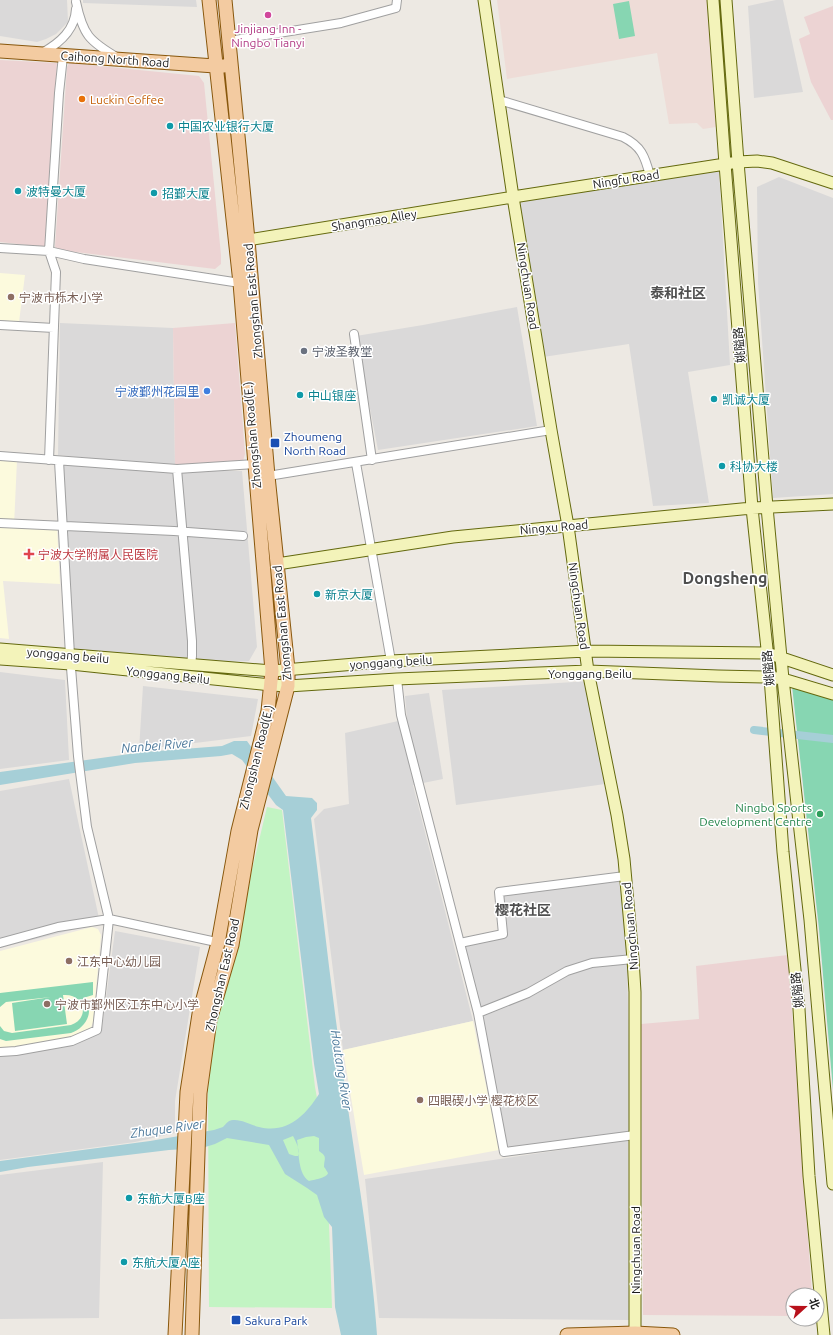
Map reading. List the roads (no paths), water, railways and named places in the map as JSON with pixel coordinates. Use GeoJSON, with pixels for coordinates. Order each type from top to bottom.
{"type":"FeatureCollection","features":[{"type":"Feature","properties":{"kind":"main road","name":"Zhongshan East Road"},"geometry":{"type":"LineString","coordinates":[[192,1335],[200,1093],[210,1020],[232,945],[251,830],[268,759],[288,686],[288,669],[242,239],[215,66],[209,0]]}},
{"type":"Feature","properties":{"kind":"main road","name":"Zhongshan East Road"},"geometry":{"type":"LineString","coordinates":[[225,0],[231,66],[242,239],[240,283],[255,464]]}},
{"type":"Feature","properties":{"kind":"main road","name":"Ningchuan Road"},"geometry":{"type":"LineString","coordinates":[[484,0],[551,430],[568,526],[588,671],[617,815],[625,876],[635,992],[635,1334]]}},
{"type":"Feature","properties":{"kind":"main road","name":"姚隘路"},"geometry":{"type":"LineString","coordinates":[[713,0],[752,508],[770,677],[783,852],[798,1009],[809,1176],[824,1335]]}},
{"type":"Feature","properties":{"kind":"main road","name":"姚隘路"},"geometry":{"type":"LineString","coordinates":[[726,0],[767,507],[783,679],[810,920],[833,1184]]}},
{"type":"Feature","properties":{"kind":"main road","name":"Caihong North Road"},"geometry":{"type":"LineString","coordinates":[[0,51],[231,66]]}},
{"type":"Feature","properties":{"kind":"main road","name":"Ningfu Road"},"geometry":{"type":"LineString","coordinates":[[514,197],[738,162],[757,161],[772,163],[833,183]]}},
{"type":"Feature","properties":{"kind":"main road","name":"Shangmao Alley"},"geometry":{"type":"LineString","coordinates":[[242,239],[514,197]]}},
{"type":"Feature","properties":{"kind":"main road","name":"Zhongshan Road(E.)"},"geometry":{"type":"LineString","coordinates":[[175,1335],[187,1092],[199,1014],[218,943],[238,831],[268,711],[271,685],[272,671],[255,464]]}},
{"type":"Feature","properties":{"kind":"main road","name":"Ningxu Road"},"geometry":{"type":"LineString","coordinates":[[277,564],[453,537],[752,508],[833,504]]}},
{"type":"Feature","properties":{"kind":"main road","name":"yonggang beilu"},"geometry":{"type":"LineString","coordinates":[[0,649],[71,660],[191,665],[272,671],[391,661],[586,651],[767,654],[782,657],[833,676]]}},
{"type":"Feature","properties":{"kind":"main road","name":"Yonggang Beilu"},"geometry":{"type":"LineString","coordinates":[[0,659],[71,660],[288,686],[397,679],[588,671],[770,677],[783,679],[833,694]]}},
{"type":"Feature","properties":{"kind":"main road"},"geometry":{"type":"LineString","coordinates":[[567,1335],[673,1335]]}},
{"type":"Feature","properties":{"kind":"street"},"geometry":{"type":"LineString","coordinates":[[229,41],[341,22],[396,8],[397,0]]}},
{"type":"Feature","properties":{"kind":"street"},"geometry":{"type":"LineString","coordinates":[[40,54],[51,48],[62,39],[71,28],[75,14],[76,1]]}},
{"type":"Feature","properties":{"kind":"street"},"geometry":{"type":"LineString","coordinates":[[76,1],[80,21],[84,30],[91,39],[100,47],[122,60]]}},
{"type":"Feature","properties":{"kind":"street"},"geometry":{"type":"LineString","coordinates":[[49,460],[56,272],[49,251],[57,116],[63,56]]}},
{"type":"Feature","properties":{"kind":"street"},"geometry":{"type":"LineString","coordinates":[[499,100],[632,141],[642,152],[648,165],[650,176]]}},
{"type":"Feature","properties":{"kind":"street"},"geometry":{"type":"LineString","coordinates":[[0,248],[49,251],[84,259],[240,283]]}},
{"type":"Feature","properties":{"kind":"street"},"geometry":{"type":"LineString","coordinates":[[0,325],[54,328]]}},
{"type":"Feature","properties":{"kind":"street"},"geometry":{"type":"LineString","coordinates":[[354,334],[372,460]]}},
{"type":"Feature","properties":{"kind":"street"},"geometry":{"type":"LineString","coordinates":[[268,476],[356,463],[551,430]]}},
{"type":"Feature","properties":{"kind":"street"},"geometry":{"type":"LineString","coordinates":[[0,456],[177,469],[255,464]]}},
{"type":"Feature","properties":{"kind":"street"},"geometry":{"type":"LineString","coordinates":[[0,1052],[16,1051],[72,1041],[97,1030],[109,919],[87,827],[78,759],[58,461]]}},
{"type":"Feature","properties":{"kind":"street"},"geometry":{"type":"LineString","coordinates":[[356,463],[391,661]]}},
{"type":"Feature","properties":{"kind":"street"},"geometry":{"type":"LineString","coordinates":[[177,469],[192,641],[191,665]]}},
{"type":"Feature","properties":{"kind":"street"},"geometry":{"type":"LineString","coordinates":[[0,523],[243,536]]}},
{"type":"Feature","properties":{"kind":"street"},"geometry":{"type":"LineString","coordinates":[[397,679],[401,715],[478,1013],[504,1152],[635,1135]]}},
{"type":"Feature","properties":{"kind":"street"},"geometry":{"type":"LineString","coordinates":[[460,943],[503,934],[499,892],[625,876]]}},
{"type":"Feature","properties":{"kind":"street"},"geometry":{"type":"LineString","coordinates":[[0,942],[58,927],[109,919],[232,945]]}},
{"type":"Feature","properties":{"kind":"street"},"geometry":{"type":"LineString","coordinates":[[478,1013],[528,993],[567,971],[592,963],[633,959]]}},
{"type":"Feature","properties":{"kind":"water","name":"Houtang River"},"geometry":{"type":"Polygon","coordinates":[[[234,741],[247,741],[286,796],[312,798],[317,803],[317,810],[311,818],[336,1021],[370,1263],[377,1335],[341,1335],[335,1307],[332,1227],[324,1217],[317,1195],[285,1174],[269,1145],[227,1138],[202,1148],[169,1150],[28,1167],[0,1172],[0,1161],[150,1141],[214,1130],[223,1127],[231,1120],[239,1120],[259,1127],[278,1128],[287,1125],[301,1116],[319,1094],[283,810],[276,805],[242,760],[232,754],[135,763],[0,785],[0,772],[144,752],[222,746],[234,741]],[[293,1136],[283,1140],[289,1154],[298,1156],[298,1154],[305,1178],[309,1181],[327,1175],[328,1173],[324,1167],[325,1156],[319,1151],[319,1138],[314,1136],[297,1140],[298,1147],[293,1136]]]}},
{"type":"Feature","properties":{"kind":"waterway"},"geometry":{"type":"LineString","coordinates":[[754,730],[833,739]]}},
{"type":"Feature","properties":{"kind":"place","name":"Jinjiang Inn - Ningbo Tianyi"},"geometry":{"type":"Point","coordinates":[268,15]}},
{"type":"Feature","properties":{"kind":"place","name":"Luckin Coffee"},"geometry":{"type":"Point","coordinates":[82,99]}},
{"type":"Feature","properties":{"kind":"place","name":"中国农业银行大厦"},"geometry":{"type":"Point","coordinates":[170,126]}},
{"type":"Feature","properties":{"kind":"place","name":"波特曼大厦"},"geometry":{"type":"Point","coordinates":[18,191]}},
{"type":"Feature","properties":{"kind":"place","name":"招鄞大厦"},"geometry":{"type":"Point","coordinates":[154,193]}},
{"type":"Feature","properties":{"kind":"place","name":"宁波市栎木小学"},"geometry":{"type":"Point","coordinates":[11,297]}},
{"type":"Feature","properties":{"kind":"place","name":"宁波圣教堂"},"geometry":{"type":"Point","coordinates":[304,351]}},
{"type":"Feature","properties":{"kind":"place","name":"宁波鄞州花园里"},"geometry":{"type":"Point","coordinates":[207,391]}},
{"type":"Feature","properties":{"kind":"place","name":"中山银座"},"geometry":{"type":"Point","coordinates":[300,395]}},
{"type":"Feature","properties":{"kind":"place","name":"凯诚大厦"},"geometry":{"type":"Point","coordinates":[714,399]}},
{"type":"Feature","properties":{"kind":"place","name":"Zhoumeng North Road"},"geometry":{"type":"Point","coordinates":[275,443]}},
{"type":"Feature","properties":{"kind":"place","name":"科协大楼"},"geometry":{"type":"Point","coordinates":[722,466]}},
{"type":"Feature","properties":{"kind":"place","name":"宁波大学附属人民医院"},"geometry":{"type":"Point","coordinates":[29,554]}},
{"type":"Feature","properties":{"kind":"place","name":"新京大厦"},"geometry":{"type":"Point","coordinates":[317,594]}},
{"type":"Feature","properties":{"kind":"place","name":"Ningbo Sports Development Centre"},"geometry":{"type":"Point","coordinates":[820,814]}},
{"type":"Feature","properties":{"kind":"place","name":"江东中心幼儿园"},"geometry":{"type":"Point","coordinates":[69,961]}},
{"type":"Feature","properties":{"kind":"place","name":"宁波市鄞州区江东中心小学"},"geometry":{"type":"Point","coordinates":[47,1004]}},
{"type":"Feature","properties":{"kind":"place","name":"四眼碶小学 樱花校区"},"geometry":{"type":"Point","coordinates":[420,1100]}},
{"type":"Feature","properties":{"kind":"place","name":"东航大厦B座"},"geometry":{"type":"Point","coordinates":[129,1198]}},
{"type":"Feature","properties":{"kind":"place","name":"东航大厦A座"},"geometry":{"type":"Point","coordinates":[124,1262]}},
{"type":"Feature","properties":{"kind":"place","name":"Sakura Park"},"geometry":{"type":"Point","coordinates":[236,1320]}},
{"type":"Feature","properties":{"kind":"district","name":"泰和社区"},"geometry":{"type":"Point","coordinates":[678,293]}},
{"type":"Feature","properties":{"kind":"district","name":"Dongsheng"},"geometry":{"type":"Point","coordinates":[725,578]}},
{"type":"Feature","properties":{"kind":"district","name":"樱花社区"},"geometry":{"type":"Point","coordinates":[523,910]}},
{"type":"Feature","properties":{"kind":"water label","name":"Nanbei River"},"geometry":{"type":"Point","coordinates":[157,745]}},
{"type":"Feature","properties":{"kind":"water label","name":"Zhuque River"},"geometry":{"type":"Point","coordinates":[167,1128]}}]}
